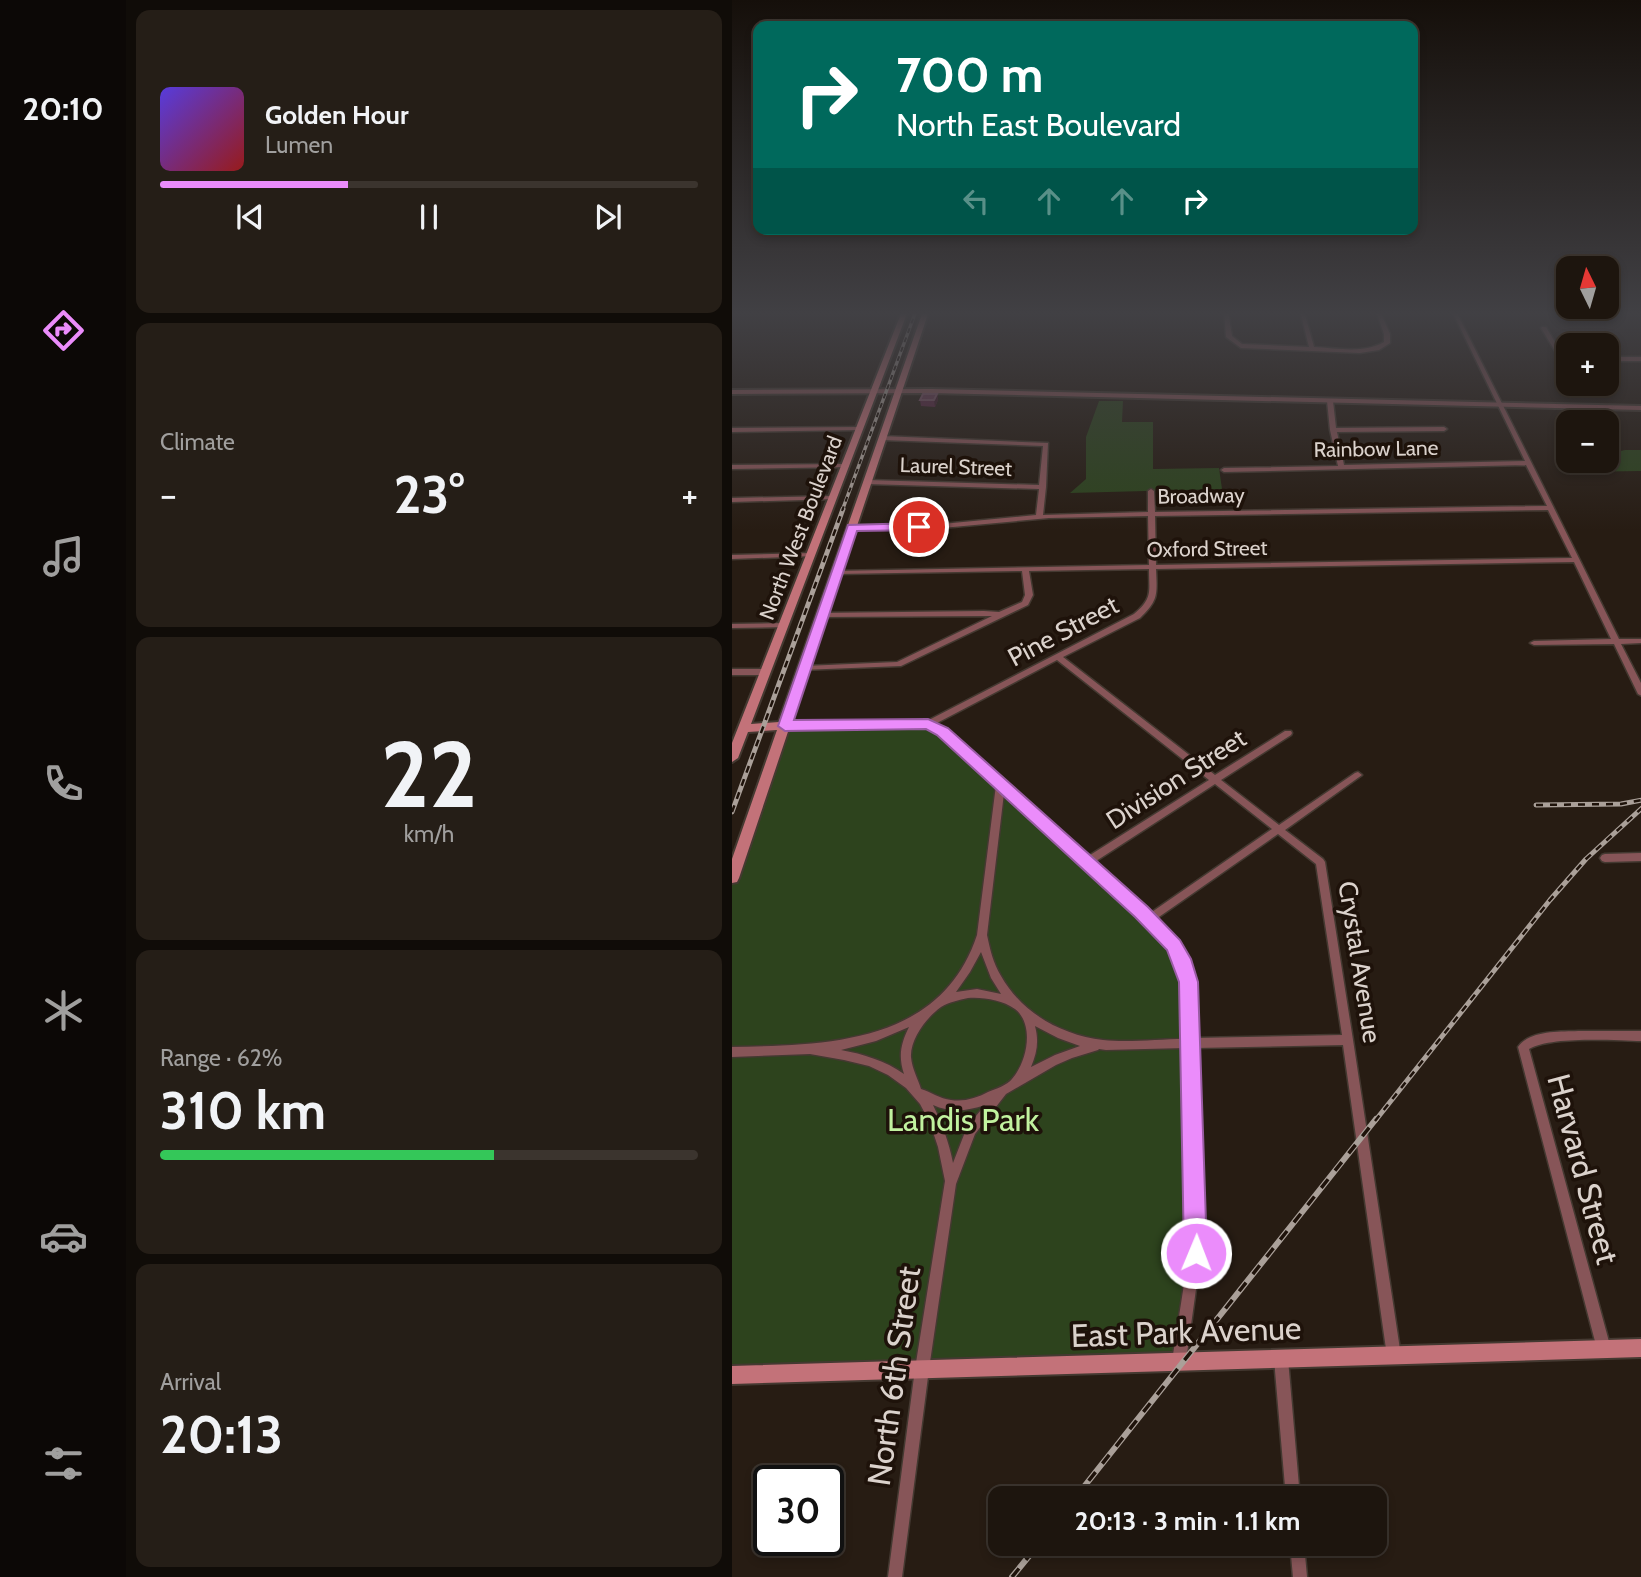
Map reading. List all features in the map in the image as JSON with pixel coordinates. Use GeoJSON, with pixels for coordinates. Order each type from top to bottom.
{"type":"FeatureCollection","features":[{"type":"Feature","properties":{"kind":"main road","name":"North West Boulevard"},"geometry":{"type":"LineString","coordinates":[[732,758],[738,730],[785,625],[877,385]]}},
{"type":"Feature","properties":{"kind":"main road"},"geometry":{"type":"LineString","coordinates":[[732,878],[901,385]]}},
{"type":"Feature","properties":{"kind":"main road"},"geometry":{"type":"LineString","coordinates":[[738,730],[785,726]]}},
{"type":"Feature","properties":{"kind":"main road","name":"East Park Avenue"},"geometry":{"type":"LineString","coordinates":[[732,1375],[1641,1349]]}},
{"type":"Feature","properties":{"kind":"street"},"geometry":{"type":"LineString","coordinates":[[1490,385],[1641,694]]}},
{"type":"Feature","properties":{"kind":"street"},"geometry":{"type":"LineString","coordinates":[[732,392],[899,390],[1641,408]]}},
{"type":"Feature","properties":{"kind":"street"},"geometry":{"type":"LineString","coordinates":[[1330,401],[1333,430],[1342,468]]}},
{"type":"Feature","properties":{"kind":"street"},"geometry":{"type":"LineString","coordinates":[[732,430],[860,428]]}},
{"type":"Feature","properties":{"kind":"street"},"geometry":{"type":"LineString","coordinates":[[1333,430],[1444,429]]}},
{"type":"Feature","properties":{"kind":"street"},"geometry":{"type":"LineString","coordinates":[[882,438],[1043,443],[1048,446],[1039,517]]}},
{"type":"Feature","properties":{"kind":"street","name":"Rainbow Lane"},"geometry":{"type":"LineString","coordinates":[[1224,470],[1529,464]]}},
{"type":"Feature","properties":{"kind":"street"},"geometry":{"type":"LineString","coordinates":[[732,467],[846,466]]}},
{"type":"Feature","properties":{"kind":"street","name":"Laurel Street"},"geometry":{"type":"LineString","coordinates":[[867,482],[1043,487]]}},
{"type":"Feature","properties":{"kind":"street","name":"Pine Street"},"geometry":{"type":"LineString","coordinates":[[928,724],[1144,611],[1153,597],[1151,491]]}},
{"type":"Feature","properties":{"kind":"street"},"geometry":{"type":"LineString","coordinates":[[732,500],[833,498]]}},
{"type":"Feature","properties":{"kind":"street","name":"Broadway"},"geometry":{"type":"LineString","coordinates":[[852,527],[962,525],[1039,517],[1551,508]]}},
{"type":"Feature","properties":{"kind":"street"},"geometry":{"type":"LineString","coordinates":[[732,557],[812,555]]}},
{"type":"Feature","properties":{"kind":"street","name":"Oxford Street"},"geometry":{"type":"LineString","coordinates":[[837,572],[1577,560]]}},
{"type":"Feature","properties":{"kind":"street"},"geometry":{"type":"LineString","coordinates":[[805,668],[898,664],[1021,606],[1028,598],[1029,586],[1025,569]]}},
{"type":"Feature","properties":{"kind":"street"},"geometry":{"type":"LineString","coordinates":[[822,615],[1002,615]]}},
{"type":"Feature","properties":{"kind":"street"},"geometry":{"type":"LineString","coordinates":[[732,626],[785,625]]}},
{"type":"Feature","properties":{"kind":"street"},"geometry":{"type":"LineString","coordinates":[[1534,643],[1641,640]]}},
{"type":"Feature","properties":{"kind":"street","name":"Crystal Avenue"},"geometry":{"type":"LineString","coordinates":[[1059,657],[1316,859],[1323,869],[1394,1356]]}},
{"type":"Feature","properties":{"kind":"street"},"geometry":{"type":"LineString","coordinates":[[732,672],[766,672]]}},
{"type":"Feature","properties":{"kind":"street"},"geometry":{"type":"LineString","coordinates":[[785,726],[928,724],[952,738],[1150,919],[1168,938],[1182,959],[1188,982],[1191,1043],[1196,1246],[1179,1361]]}},
{"type":"Feature","properties":{"kind":"street","name":"Division Street"},"geometry":{"type":"LineString","coordinates":[[1087,862],[1288,733]]}},
{"type":"Feature","properties":{"kind":"street"},"geometry":{"type":"LineString","coordinates":[[1150,919],[1358,775]]}},
{"type":"Feature","properties":{"kind":"street","name":"North 6th Street"},"geometry":{"type":"LineString","coordinates":[[895,1577],[950,1184],[971,1131],[1002,1093],[1021,1075],[1031,1055],[1032,1033],[1022,1012],[995,978],[987,960],[982,935],[1001,783]]}},
{"type":"Feature","properties":{"kind":"street"},"geometry":{"type":"LineString","coordinates":[[1605,858],[1641,857]]}},
{"type":"Feature","properties":{"kind":"street","name":"North 6th Street"},"geometry":{"type":"LineString","coordinates":[[950,1184],[935,1117],[905,1069],[905,1048],[912,1032],[928,1011],[961,978],[982,935]]}},
{"type":"Feature","properties":{"kind":"street"},"geometry":{"type":"LineString","coordinates":[[732,1052],[813,1050],[844,1046],[876,1037],[951,998],[978,993],[1003,998],[1057,1033],[1084,1042],[1106,1045],[1348,1040]]}},
{"type":"Feature","properties":{"kind":"street","name":"Harvard Street"},"geometry":{"type":"LineString","coordinates":[[1604,1349],[1524,1044],[1549,1038],[1641,1036]]}},
{"type":"Feature","properties":{"kind":"street"},"geometry":{"type":"LineString","coordinates":[[813,1050],[871,1061],[891,1071],[935,1101],[958,1106],[979,1103],[1002,1093],[1058,1058],[1106,1045]]}},
{"type":"Feature","properties":{"kind":"street"},"geometry":{"type":"LineString","coordinates":[[1282,1359],[1292,1486]]}},
{"type":"Feature","properties":{"kind":"street"},"geometry":{"type":"LineString","coordinates":[[1298,1556],[1300,1577]]}},
{"type":"Feature","properties":{"kind":"green space"},"geometry":{"type":"Polygon","coordinates":[[[1099,401],[1123,401],[1122,422],[1153,422],[1153,469],[1219,468],[1222,489],[1070,493],[1086,479],[1086,437],[1099,401]]]}},
{"type":"Feature","properties":{"kind":"green space"},"geometry":{"type":"Polygon","coordinates":[[[1641,450],[1641,471],[1619,471],[1619,451],[1641,450]]]}},
{"type":"Feature","properties":{"kind":"green space","name":"Landis Park"},"geometry":{"type":"Polygon","coordinates":[[[935,721],[1174,945],[1187,974],[1196,1198],[1179,1361],[732,1375],[732,878],[785,726],[935,721]]]}},
{"type":"Feature","properties":{"kind":"building"},"geometry":{"type":"Polygon","coordinates":[[[923,394],[937,394],[934,400],[920,400],[923,394]]]}},
{"type":"Feature","properties":{"kind":"railway"},"geometry":{"type":"LineString","coordinates":[[842,511],[889,385]]}},
{"type":"Feature","properties":{"kind":"railway"},"geometry":{"type":"LineString","coordinates":[[732,812],[843,509]]}},
{"type":"Feature","properties":{"kind":"railway"},"geometry":{"type":"LineString","coordinates":[[1536,805],[1621,804],[1642,800]]}},
{"type":"Feature","properties":{"kind":"railway"},"geometry":{"type":"LineString","coordinates":[[1375,1121],[1550,900],[1586,859],[1642,808]]}},
{"type":"Feature","properties":{"kind":"railway"},"geometry":{"type":"LineString","coordinates":[[1085,1486],[1376,1119]]}},
{"type":"Feature","properties":{"kind":"railway"},"geometry":{"type":"LineString","coordinates":[[1012,1577],[1029,1556]]}},
{"type":"Feature","properties":{"kind":"route"},"geometry":{"type":"LineString","coordinates":[[919,527],[852,527],[785,726],[928,724],[943,732],[979,762],[1174,945],[1182,959],[1188,982],[1193,1080],[1196,1253]]}}]}
